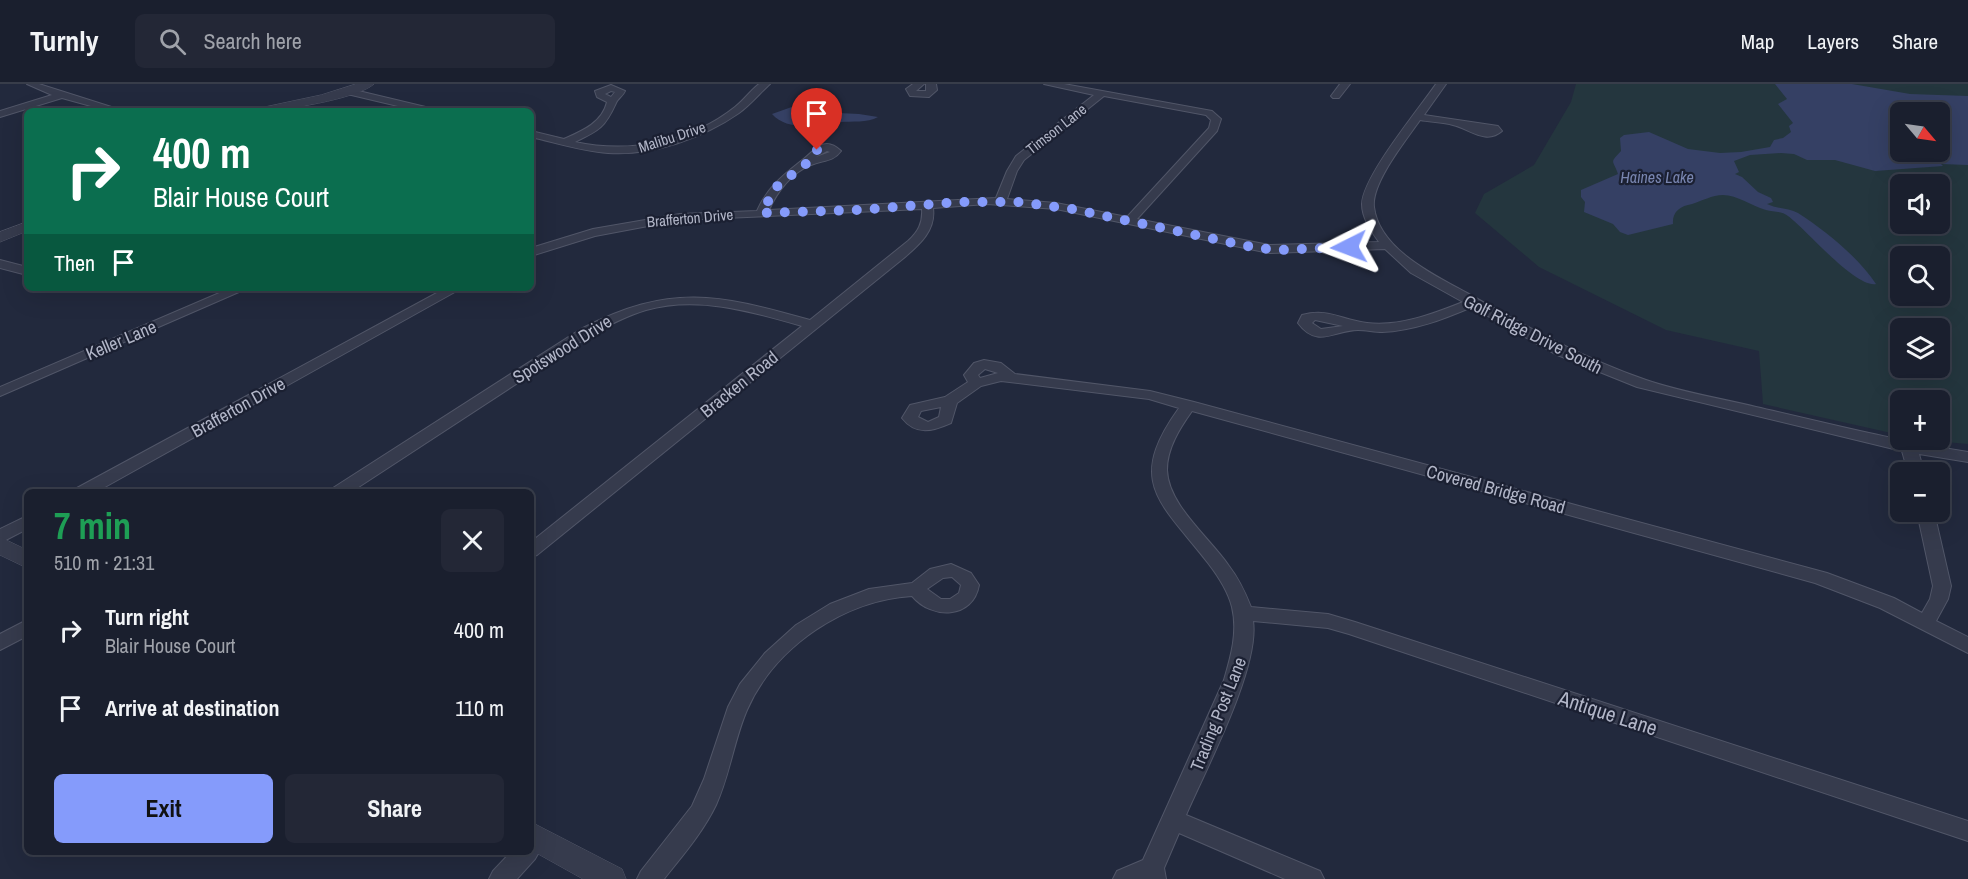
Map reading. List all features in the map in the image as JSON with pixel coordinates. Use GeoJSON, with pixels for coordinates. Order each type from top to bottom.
{"type":"FeatureCollection","features":[{"type":"Feature","properties":{"kind":"street"},"geometry":{"type":"LineString","coordinates":[[32,84],[108,108]]}},
{"type":"Feature","properties":{"kind":"street"},"geometry":{"type":"LineString","coordinates":[[276,108],[368,84]]}},
{"type":"Feature","properties":{"kind":"street","name":"Malibu Drive"},"geometry":{"type":"LineString","coordinates":[[534,135],[611,151],[635,150],[694,132],[731,114],[765,84]]}},
{"type":"Feature","properties":{"kind":"street"},"geometry":{"type":"LineString","coordinates":[[919,84],[911,89],[911,92],[920,95],[929,94],[932,90],[930,84]]}},
{"type":"Feature","properties":{"kind":"street"},"geometry":{"type":"LineString","coordinates":[[1049,84],[1203,111],[1213,116],[1217,122],[1207,136],[1129,221]]}},
{"type":"Feature","properties":{"kind":"street"},"geometry":{"type":"LineString","coordinates":[[1336,96],[1345,84]]}},
{"type":"Feature","properties":{"kind":"street","name":"Golf Ridge Drive South"},"geometry":{"type":"LineString","coordinates":[[1441,84],[1377,178],[1368,198],[1371,220],[1389,245],[1415,270],[1560,351],[1642,384],[1890,443]]}},
{"type":"Feature","properties":{"kind":"street"},"geometry":{"type":"LineString","coordinates":[[346,91],[418,108]]}},
{"type":"Feature","properties":{"kind":"street","name":"Timson Lane"},"geometry":{"type":"LineString","coordinates":[[1001,201],[1012,171],[1020,158],[1102,93]]}},
{"type":"Feature","properties":{"kind":"street"},"geometry":{"type":"LineString","coordinates":[[0,114],[62,95]]}},
{"type":"Feature","properties":{"kind":"street"},"geometry":{"type":"LineString","coordinates":[[567,142],[604,119],[610,110],[612,100]]}},
{"type":"Feature","properties":{"kind":"street"},"geometry":{"type":"LineString","coordinates":[[1419,117],[1467,126]]}},
{"type":"Feature","properties":{"kind":"street"},"geometry":{"type":"LineString","coordinates":[[762,213],[775,188],[807,163]]}},
{"type":"Feature","properties":{"kind":"street","name":"Brafferton Drive"},"geometry":{"type":"LineString","coordinates":[[534,251],[583,235],[637,223],[688,216],[838,211],[1001,201],[1056,206],[1230,243],[1269,249],[1389,245]]}},
{"type":"Feature","properties":{"kind":"street","name":"Bracken Road"},"geometry":{"type":"LineString","coordinates":[[534,549],[921,236],[929,219],[927,205]]}},
{"type":"Feature","properties":{"kind":"street"},"geometry":{"type":"LineString","coordinates":[[0,237],[24,227]]}},
{"type":"Feature","properties":{"kind":"street"},"geometry":{"type":"LineString","coordinates":[[0,264],[24,270]]}},
{"type":"Feature","properties":{"kind":"street","name":"Keller Lane"},"geometry":{"type":"LineString","coordinates":[[0,392],[235,291]]}},
{"type":"Feature","properties":{"kind":"street","name":"Brafferton Drive"},"geometry":{"type":"LineString","coordinates":[[88,489],[451,291]]}},
{"type":"Feature","properties":{"kind":"street","name":"Spotswood Drive"},"geometry":{"type":"LineString","coordinates":[[344,489],[586,332],[626,311],[673,301],[706,300],[743,305],[813,325]]}},
{"type":"Feature","properties":{"kind":"street"},"geometry":{"type":"LineString","coordinates":[[1354,327],[1381,328],[1412,324],[1472,303]]}},
{"type":"Feature","properties":{"kind":"street","name":"Covered Bridge Road"},"geometry":{"type":"LineString","coordinates":[[950,401],[976,384],[993,378],[1011,377],[1133,392],[1188,405],[1821,578],[1863,592],[1926,622],[1968,646]]}},
{"type":"Feature","properties":{"kind":"street","name":"Trading Post Lane"},"geometry":{"type":"LineString","coordinates":[[1125,879],[1154,874],[1173,820],[1243,655],[1244,614],[1230,579],[1174,509],[1160,480],[1159,468],[1163,448],[1188,405]]}},
{"type":"Feature","properties":{"kind":"street","name":"Golf Ridge Drive South"},"geometry":{"type":"LineString","coordinates":[[1922,450],[1968,457]]}},
{"type":"Feature","properties":{"kind":"street"},"geometry":{"type":"LineString","coordinates":[[1926,622],[1939,599],[1942,586],[1928,522]]}},
{"type":"Feature","properties":{"kind":"street"},"geometry":{"type":"LineString","coordinates":[[0,537],[24,524]]}},
{"type":"Feature","properties":{"kind":"street"},"geometry":{"type":"LineString","coordinates":[[0,545],[24,558]]}},
{"type":"Feature","properties":{"kind":"street"},"geometry":{"type":"LineString","coordinates":[[649,879],[686,834],[703,809],[714,784],[738,706],[750,685],[765,667],[795,638],[830,612],[855,600],[881,593],[917,589]]}},
{"type":"Feature","properties":{"kind":"street","name":"Antique Lane"},"geometry":{"type":"LineString","coordinates":[[1244,614],[1328,621],[1355,629],[1968,831]]}},
{"type":"Feature","properties":{"kind":"street"},"geometry":{"type":"LineString","coordinates":[[0,643],[24,629]]}},
{"type":"Feature","properties":{"kind":"street"},"geometry":{"type":"LineString","coordinates":[[1173,820],[1312,879]]}},
{"type":"Feature","properties":{"kind":"street"},"geometry":{"type":"LineString","coordinates":[[534,844],[611,879]]}},
{"type":"Feature","properties":{"kind":"street"},"geometry":{"type":"LineString","coordinates":[[501,879],[522,855]]}},
{"type":"Feature","properties":{"kind":"shaded area"},"geometry":{"type":"Polygon","coordinates":[[[1576,84],[1968,84],[1968,444],[1950,442],[1950,390],[1890,390],[1890,433],[1763,404],[1759,351],[1666,330],[1539,267],[1475,213],[1484,194],[1534,165],[1571,102],[1576,84]]]}},
{"type":"Feature","properties":{"kind":"water","name":"Haines Lake"},"geometry":{"type":"Polygon","coordinates":[[[1775,84],[1852,84],[1910,94],[1968,96],[1968,165],[1941,164],[1943,166],[1875,171],[1835,160],[1807,160],[1794,154],[1781,153],[1750,155],[1734,161],[1739,172],[1735,174],[1742,177],[1758,192],[1771,198],[1773,202],[1767,204],[1794,211],[1819,228],[1851,254],[1876,284],[1867,283],[1844,268],[1786,214],[1769,211],[1734,197],[1715,196],[1684,206],[1675,213],[1673,224],[1628,235],[1620,232],[1613,224],[1584,212],[1585,202],[1581,197],[1581,190],[1618,174],[1613,162],[1621,151],[1620,138],[1624,135],[1649,132],[1688,149],[1720,153],[1770,147],[1774,140],[1783,138],[1791,132],[1789,126],[1793,123],[1778,104],[1787,99],[1775,84]]]}},
{"type":"Feature","properties":{"kind":"water"},"geometry":{"type":"Polygon","coordinates":[[[828,97],[830,100],[818,105],[818,112],[878,117],[864,121],[805,126],[787,124],[772,114],[817,98],[828,97]]]}},
{"type":"Feature","properties":{"kind":"route"},"geometry":{"type":"LineString","coordinates":[[817,150],[807,163],[775,188],[762,213],[858,210],[1001,201],[1035,203],[1072,209],[1257,248],[1281,250],[1349,247]]}}]}
